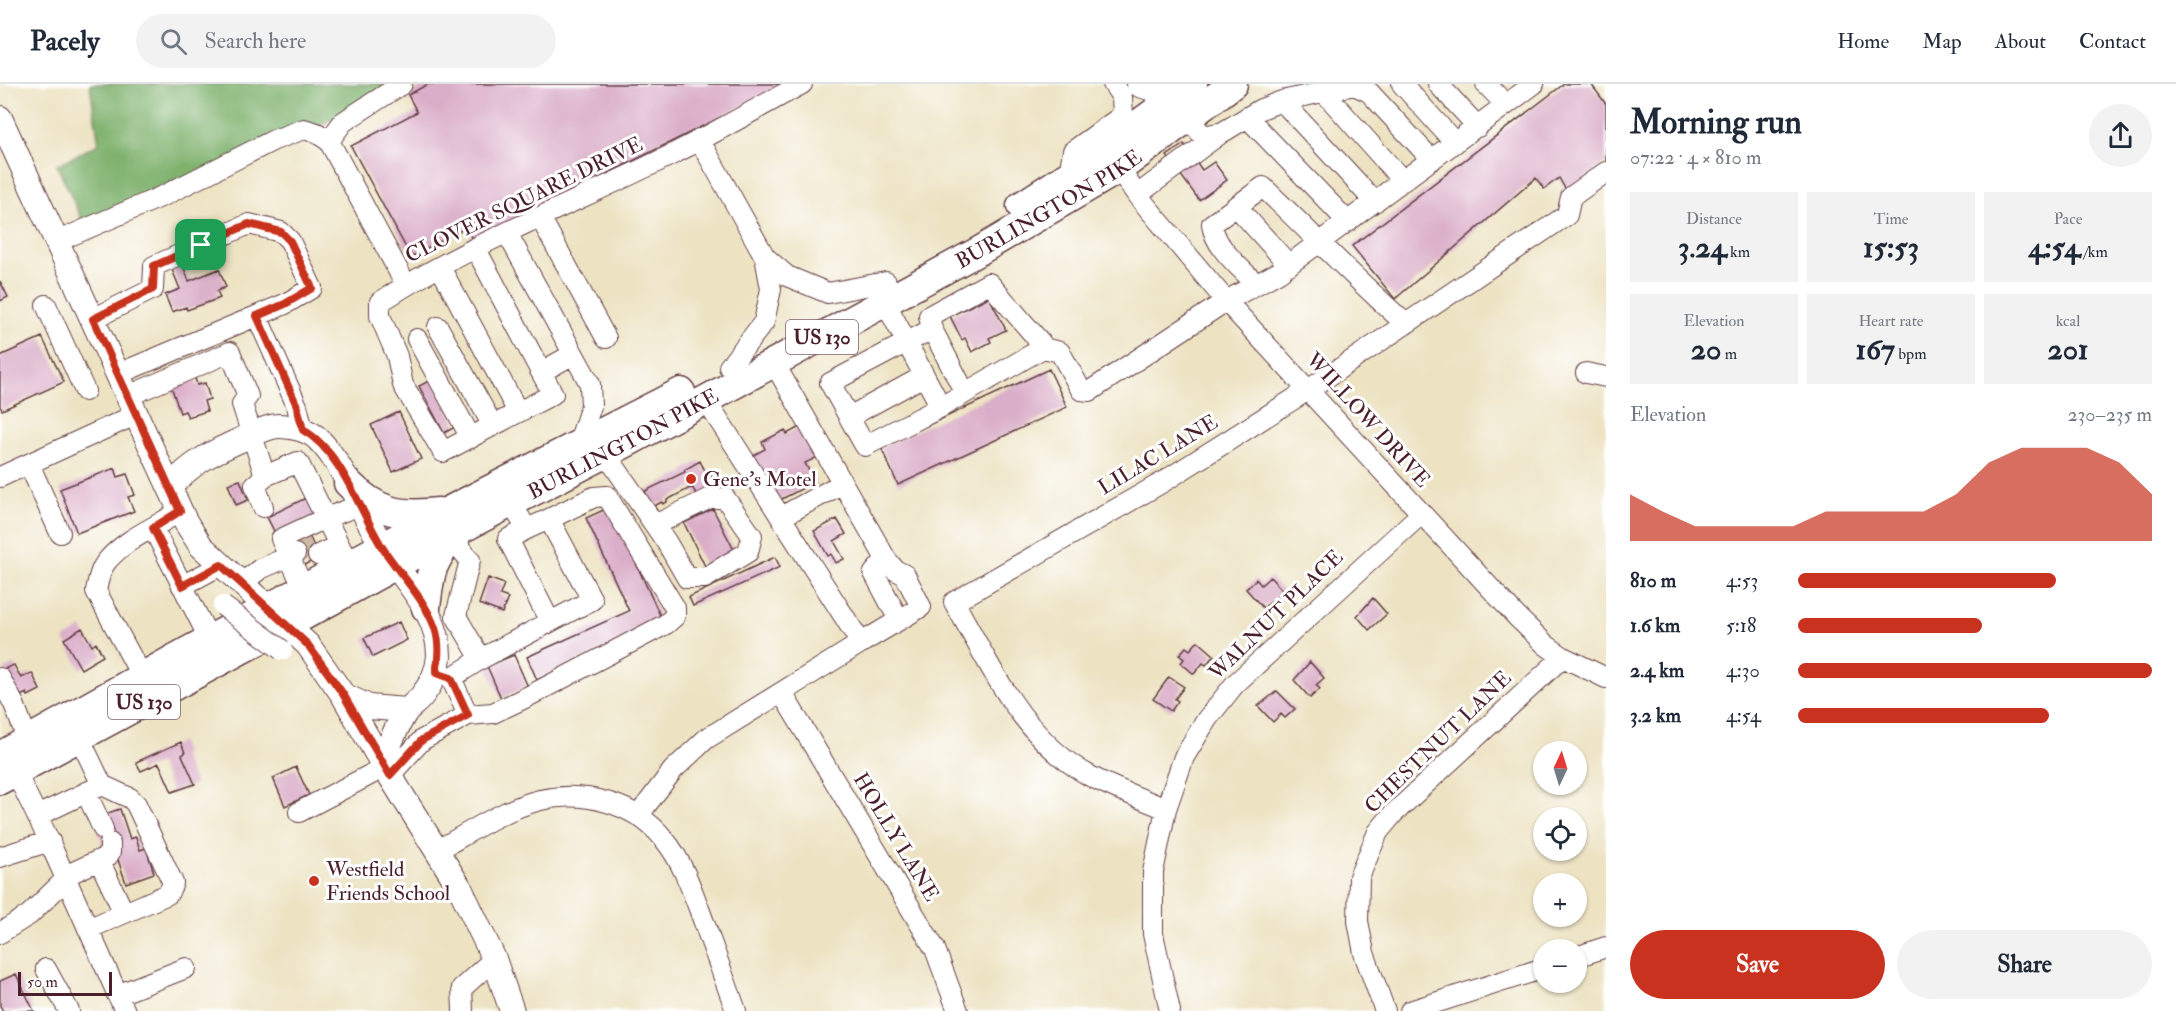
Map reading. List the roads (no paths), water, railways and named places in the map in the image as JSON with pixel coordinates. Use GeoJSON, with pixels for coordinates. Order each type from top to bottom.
{"type":"FeatureCollection","features":[{"type":"Feature","properties":{"kind":"highway","name":"BURLINGTON PIKE"},"geometry":{"type":"LineString","coordinates":[[456,520],[511,503],[774,363],[1069,175],[1193,84]]}},
{"type":"Feature","properties":{"kind":"highway","name":"BURLINGTON PIKE"},"geometry":{"type":"LineString","coordinates":[[10,757],[79,737],[279,628],[389,556],[456,520],[579,445],[729,367],[886,292],[979,251],[1119,169],[1233,84]]}},
{"type":"Feature","properties":{"kind":"highway"},"geometry":{"type":"LineString","coordinates":[[354,494],[394,513],[456,520],[431,571],[431,619]]}},
{"type":"Feature","properties":{"kind":"highway","name":"BURLINGTON PIKE"},"geometry":{"type":"LineString","coordinates":[[279,628],[302,562],[337,541],[389,556]]}},
{"type":"Feature","properties":{"kind":"highway","name":"BURLINGTON PIKE"},"geometry":{"type":"LineString","coordinates":[[10,757],[142,677],[210,640],[279,628]]}},
{"type":"Feature","properties":{"kind":"main road"},"geometry":{"type":"LineString","coordinates":[[0,118],[180,511],[201,546],[241,584],[279,628],[308,645],[343,694],[460,888],[494,959],[512,1011]]}},
{"type":"Feature","properties":{"kind":"main road"},"geometry":{"type":"LineString","coordinates":[[170,487],[179,476],[207,454],[253,434],[278,426],[303,430],[316,438],[354,494],[389,556],[431,619],[438,646],[443,676],[406,710],[392,737],[386,768]]}},
{"type":"Feature","properties":{"kind":"main road"},"geometry":{"type":"LineString","coordinates":[[148,439],[167,452],[183,457],[207,454]]}},
{"type":"Feature","properties":{"kind":"main road"},"geometry":{"type":"LineString","coordinates":[[343,694],[369,706],[406,710]]}},
{"type":"Feature","properties":{"kind":"street"},"geometry":{"type":"LineString","coordinates":[[58,241],[165,195],[274,140],[304,129],[329,141],[343,122],[402,84]]}},
{"type":"Feature","properties":{"kind":"street","name":"CLOVER SQUARE DRIVE"},"geometry":{"type":"LineString","coordinates":[[329,141],[406,285],[507,233],[675,153],[802,84]]}},
{"type":"Feature","properties":{"kind":"street"},"geometry":{"type":"LineString","coordinates":[[1069,175],[1073,151],[1123,115],[1122,97],[1113,84]]}},
{"type":"Feature","properties":{"kind":"street"},"geometry":{"type":"LineString","coordinates":[[1137,84],[1138,87],[1156,93],[1169,84]]}},
{"type":"Feature","properties":{"kind":"street"},"geometry":{"type":"LineString","coordinates":[[1402,84],[1455,143]]}},
{"type":"Feature","properties":{"kind":"street"},"geometry":{"type":"LineString","coordinates":[[1438,84],[1478,127]]}},
{"type":"Feature","properties":{"kind":"street"},"geometry":{"type":"LineString","coordinates":[[1486,84],[1506,105]]}},
{"type":"Feature","properties":{"kind":"street"},"geometry":{"type":"LineString","coordinates":[[965,393],[932,329],[929,316],[990,283],[1043,348],[1060,352],[1081,390],[1090,391],[1226,301],[1289,265],[1534,84]]}},
{"type":"Feature","properties":{"kind":"street"},"geometry":{"type":"LineString","coordinates":[[1137,195],[1223,132],[1261,109],[1282,101],[1354,85],[1369,92],[1432,160]]}},
{"type":"Feature","properties":{"kind":"street"},"geometry":{"type":"LineString","coordinates":[[1324,92],[1403,181]]}},
{"type":"Feature","properties":{"kind":"street"},"geometry":{"type":"LineString","coordinates":[[1282,101],[1375,202]]}},
{"type":"Feature","properties":{"kind":"street"},"geometry":{"type":"LineString","coordinates":[[1188,117],[1203,136],[1223,132]]}},
{"type":"Feature","properties":{"kind":"street"},"geometry":{"type":"LineString","coordinates":[[1247,117],[1348,222]]}},
{"type":"Feature","properties":{"kind":"street"},"geometry":{"type":"LineString","coordinates":[[699,140],[765,257],[771,289],[764,322],[729,367]]}},
{"type":"Feature","properties":{"kind":"street","name":"WILLOW DRIVE"},"geometry":{"type":"LineString","coordinates":[[1119,169],[1137,195],[1226,301],[1517,617],[1546,645],[1563,657],[1606,678]]}},
{"type":"Feature","properties":{"kind":"street","name":"LILAC LANE"},"geometry":{"type":"LineString","coordinates":[[1166,809],[1090,776],[1056,753],[1034,732],[1016,708],[954,602],[1162,482],[1308,390],[1567,215],[1571,198],[1606,172]]}},
{"type":"Feature","properties":{"kind":"street"},"geometry":{"type":"LineString","coordinates":[[1256,284],[1220,244],[1213,233],[1212,224],[1263,187],[1363,286],[1406,324]]}},
{"type":"Feature","properties":{"kind":"street"},"geometry":{"type":"LineString","coordinates":[[1236,206],[1289,265]]}},
{"type":"Feature","properties":{"kind":"street"},"geometry":{"type":"LineString","coordinates":[[540,217],[606,338]]}},
{"type":"Feature","properties":{"kind":"street"},"geometry":{"type":"LineString","coordinates":[[93,319],[153,289],[154,266],[249,224],[281,232],[290,241],[312,288],[285,304],[118,374]]}},
{"type":"Feature","properties":{"kind":"street"},"geometry":{"type":"LineString","coordinates":[[507,233],[572,355],[590,384],[591,406],[579,445]]}},
{"type":"Feature","properties":{"kind":"street"},"geometry":{"type":"LineString","coordinates":[[406,285],[380,302],[379,309],[395,350],[403,385],[443,452],[553,394],[476,249]]}},
{"type":"Feature","properties":{"kind":"street"},"geometry":{"type":"LineString","coordinates":[[765,257],[787,276],[828,293],[886,292],[906,342],[940,407]]}},
{"type":"Feature","properties":{"kind":"street"},"geometry":{"type":"LineString","coordinates":[[440,267],[518,412]]}},
{"type":"Feature","properties":{"kind":"street"},"geometry":{"type":"LineString","coordinates":[[46,305],[85,391]]}},
{"type":"Feature","properties":{"kind":"street"},"geometry":{"type":"LineString","coordinates":[[395,350],[463,312]]}},
{"type":"Feature","properties":{"kind":"street"},"geometry":{"type":"LineString","coordinates":[[257,316],[297,406],[303,430]]}},
{"type":"Feature","properties":{"kind":"street"},"geometry":{"type":"LineString","coordinates":[[438,327],[493,426]]}},
{"type":"Feature","properties":{"kind":"street"},"geometry":{"type":"LineString","coordinates":[[932,329],[830,383],[865,446],[940,407],[1043,348]]}},
{"type":"Feature","properties":{"kind":"street"},"geometry":{"type":"LineString","coordinates":[[417,339],[471,438]]}},
{"type":"Feature","properties":{"kind":"street"},"geometry":{"type":"LineString","coordinates":[[0,477],[29,464],[230,352],[248,396],[242,404],[265,476]]}},
{"type":"Feature","properties":{"kind":"street"},"geometry":{"type":"LineString","coordinates":[[541,372],[572,355]]}},
{"type":"Feature","properties":{"kind":"street"},"geometry":{"type":"LineString","coordinates":[[638,816],[673,770],[706,739],[921,607],[905,575],[895,570],[886,559],[774,363]]}},
{"type":"Feature","properties":{"kind":"street"},"geometry":{"type":"LineString","coordinates":[[1586,373],[1606,376]]}},
{"type":"Feature","properties":{"kind":"street"},"geometry":{"type":"LineString","coordinates":[[849,417],[924,376]]}},
{"type":"Feature","properties":{"kind":"street"},"geometry":{"type":"LineString","coordinates":[[706,400],[861,643]]}},
{"type":"Feature","properties":{"kind":"street"},"geometry":{"type":"LineString","coordinates":[[606,454],[655,525],[687,578],[705,578],[748,552],[752,536],[725,498],[710,498],[655,525]]}},
{"type":"Feature","properties":{"kind":"street"},"geometry":{"type":"LineString","coordinates":[[262,507],[255,485],[265,476],[298,462],[337,541]]}},
{"type":"Feature","properties":{"kind":"street"},"geometry":{"type":"LineString","coordinates":[[29,464],[60,533]]}},
{"type":"Feature","properties":{"kind":"street"},"geometry":{"type":"LineString","coordinates":[[781,518],[843,483]]}},
{"type":"Feature","properties":{"kind":"street"},"geometry":{"type":"LineString","coordinates":[[241,584],[260,568],[302,562],[337,541],[354,494]]}},
{"type":"Feature","properties":{"kind":"street"},"geometry":{"type":"LineString","coordinates":[[299,812],[386,768],[422,740],[468,715],[493,713],[527,697],[666,624],[675,616],[675,608],[607,496],[594,497],[508,539],[550,622]]}},
{"type":"Feature","properties":{"kind":"street"},"geometry":{"type":"LineString","coordinates":[[511,503],[527,529]]}},
{"type":"Feature","properties":{"kind":"street"},"geometry":{"type":"LineString","coordinates":[[142,677],[96,591],[99,575],[106,562],[128,543],[180,511]]}},
{"type":"Feature","properties":{"kind":"street","name":"WALNUT PLACE"},"geometry":{"type":"LineString","coordinates":[[1170,1011],[1153,934],[1153,872],[1166,809],[1184,757],[1207,719],[1235,684],[1420,514]]}},
{"type":"Feature","properties":{"kind":"street"},"geometry":{"type":"LineString","coordinates":[[468,715],[443,676],[481,659],[592,600],[549,519]]}},
{"type":"Feature","properties":{"kind":"street"},"geometry":{"type":"LineString","coordinates":[[456,520],[458,546],[470,560],[456,616],[481,659]]}},
{"type":"Feature","properties":{"kind":"street"},"geometry":{"type":"LineString","coordinates":[[153,528],[210,640]]}},
{"type":"Feature","properties":{"kind":"street"},"geometry":{"type":"LineString","coordinates":[[302,562],[281,539],[337,541]]}},
{"type":"Feature","properties":{"kind":"street"},"geometry":{"type":"LineString","coordinates":[[182,586],[221,565]]}},
{"type":"Feature","properties":{"kind":"street"},"geometry":{"type":"LineString","coordinates":[[223,606],[279,628]]}},
{"type":"Feature","properties":{"kind":"street"},"geometry":{"type":"LineString","coordinates":[[431,619],[456,616]]}},
{"type":"Feature","properties":{"kind":"street","name":"CHESTNUT LANE"},"geometry":{"type":"LineString","coordinates":[[1385,1011],[1364,953],[1358,921],[1359,877],[1378,832],[1393,814],[1563,657]]}},
{"type":"Feature","properties":{"kind":"street"},"geometry":{"type":"LineString","coordinates":[[0,678],[14,704],[10,757],[50,841],[121,1003],[186,968]]}},
{"type":"Feature","properties":{"kind":"street","name":"HOLLY LANE"},"geometry":{"type":"LineString","coordinates":[[782,693],[935,949],[958,1011]]}},
{"type":"Feature","properties":{"kind":"street"},"geometry":{"type":"LineString","coordinates":[[0,933],[29,915],[66,877],[108,856],[110,852],[79,737]]}},
{"type":"Feature","properties":{"kind":"street"},"geometry":{"type":"LineString","coordinates":[[37,816],[94,789],[130,798],[136,804],[173,883],[168,894],[88,929]]}},
{"type":"Feature","properties":{"kind":"street"},"geometry":{"type":"LineString","coordinates":[[438,850],[513,809],[539,800],[583,796],[611,803],[638,816],[663,837],[674,854],[693,892],[736,1011]]}},
{"type":"Feature","properties":{"kind":"street"},"geometry":{"type":"LineString","coordinates":[[0,857],[50,841]]}},
{"type":"Feature","properties":{"kind":"street"},"geometry":{"type":"LineString","coordinates":[[99,861],[124,913]]}},
{"type":"Feature","properties":{"kind":"street"},"geometry":{"type":"LineString","coordinates":[[1587,953],[1606,947]]}},
{"type":"Feature","properties":{"kind":"street"},"geometry":{"type":"LineString","coordinates":[[463,1011],[462,988],[494,959]]}},
{"type":"Feature","properties":{"kind":"street"},"geometry":{"type":"LineString","coordinates":[[46,969],[69,1011]]}},
{"type":"Feature","properties":{"kind":"street"},"geometry":{"type":"LineString","coordinates":[[1410,1011],[1533,972]]}},
{"type":"Feature","properties":{"kind":"tunnel"},"geometry":{"type":"LineString","coordinates":[[295,554],[313,545]]}},
{"type":"Feature","properties":{"kind":"place","name":"Gene's Motel"},"geometry":{"type":"Point","coordinates":[691,479]}},
{"type":"Feature","properties":{"kind":"place","name":"Westfield Friends School"},"geometry":{"type":"Point","coordinates":[314,881]}}]}
